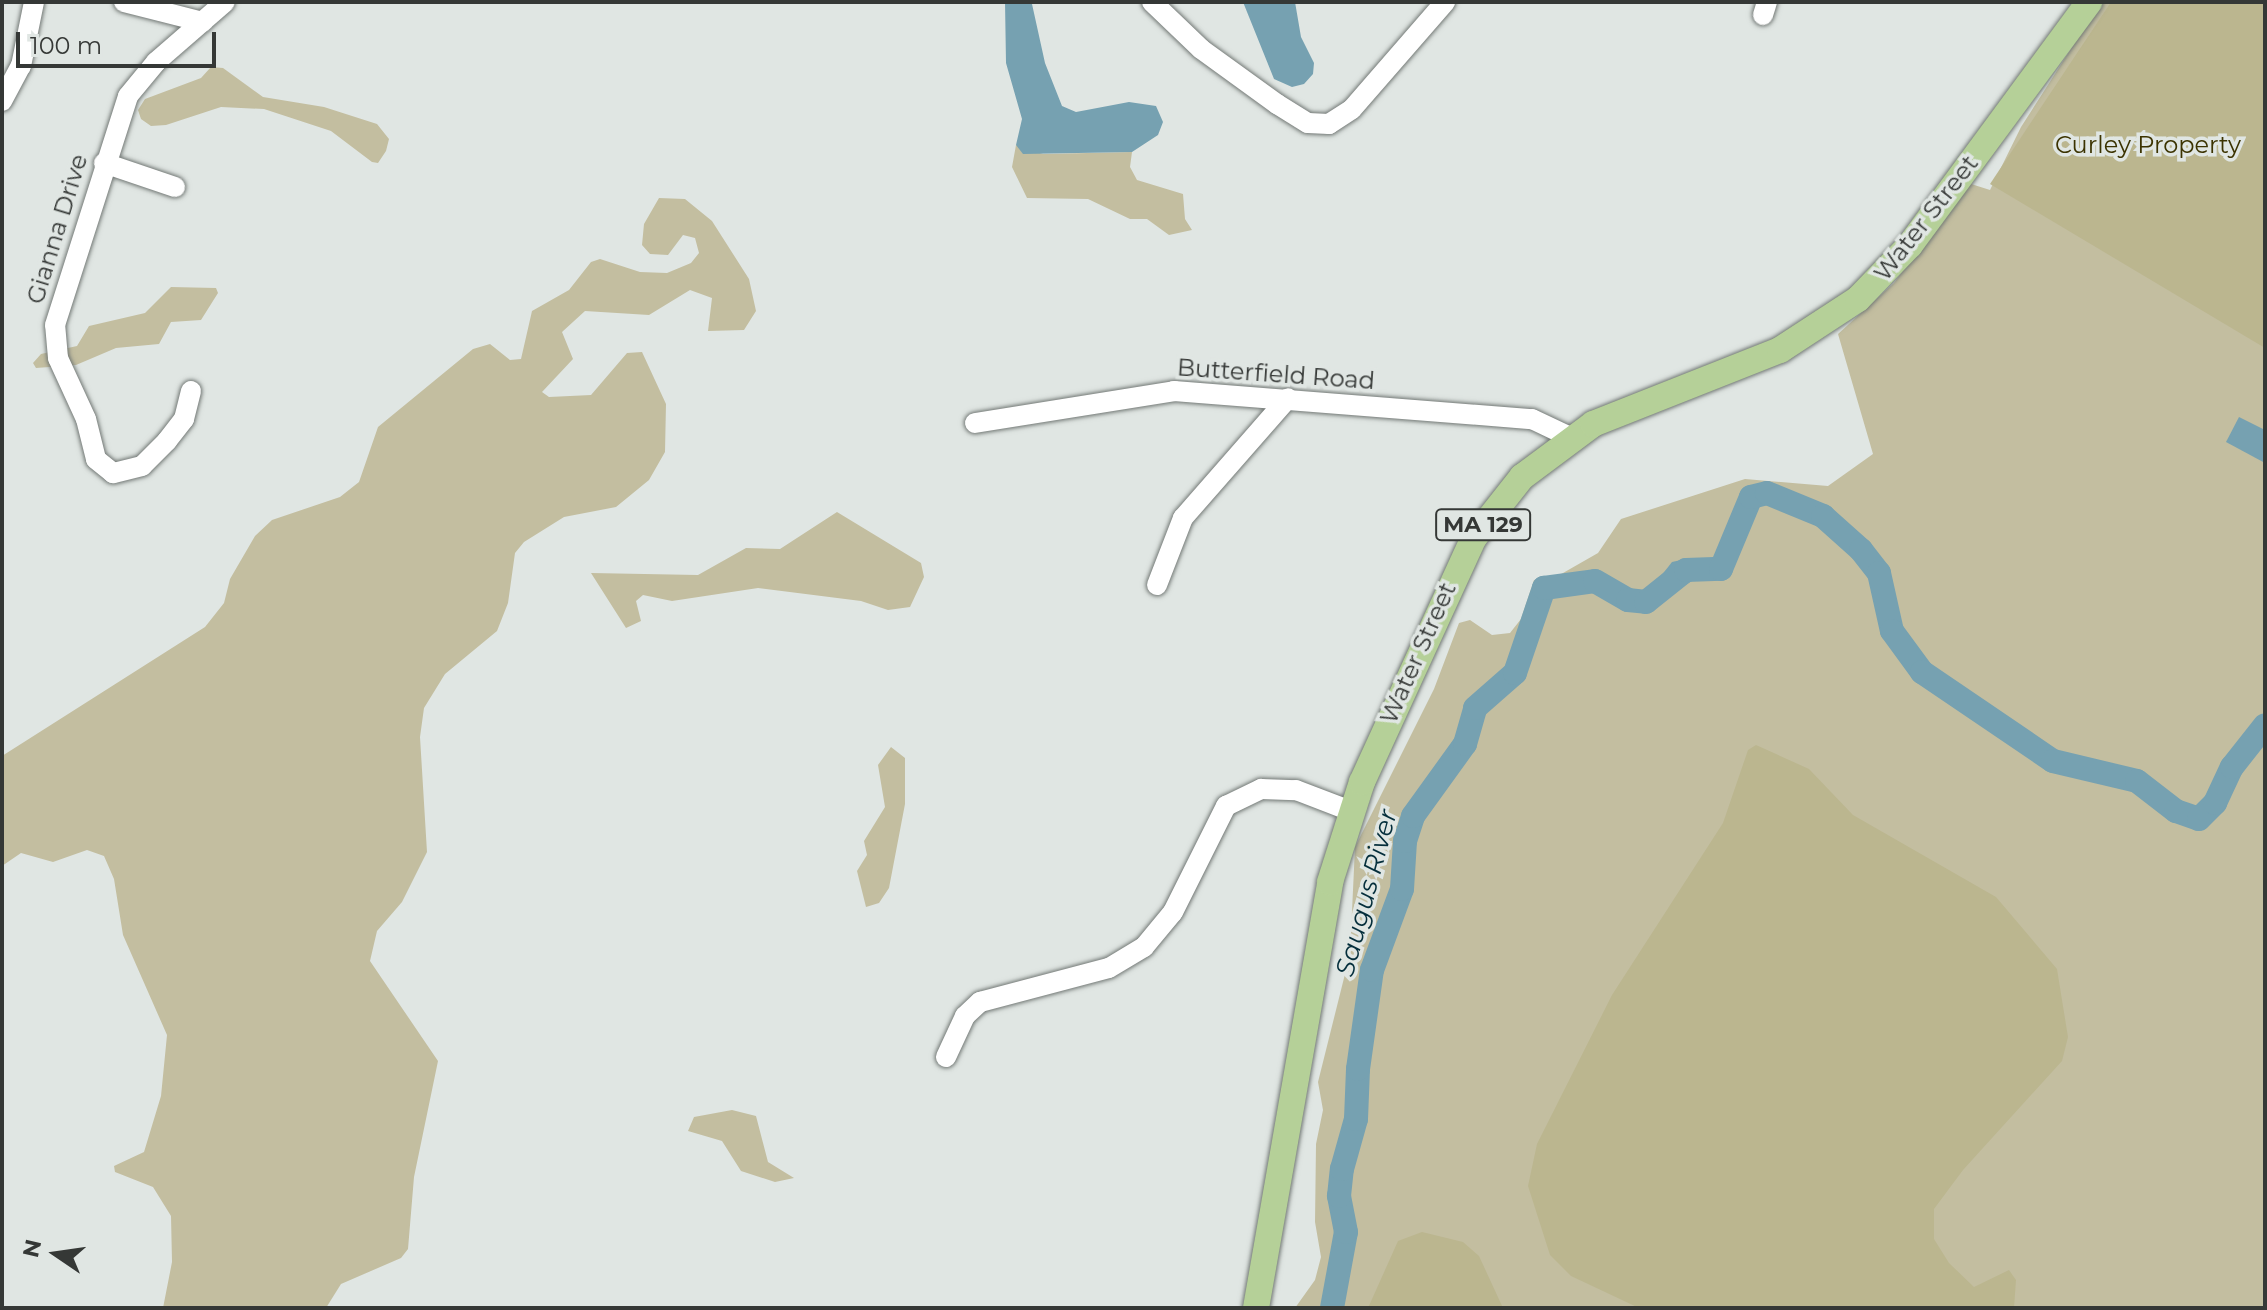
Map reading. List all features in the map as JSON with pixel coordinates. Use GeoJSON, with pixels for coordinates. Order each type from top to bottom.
{"type":"FeatureCollection","features":[{"type":"Feature","properties":{"kind":"main road","name":"Water Street"},"geometry":{"type":"LineString","coordinates":[[1256,1308],[1312,969],[1351,811],[1462,557],[1509,490],[1572,438],[1628,408],[1780,350],[1858,299],[1910,245],[2089,2]]}},
{"type":"Feature","properties":{"kind":"street"},"geometry":{"type":"LineString","coordinates":[[2,101],[21,66],[34,2]]}},
{"type":"Feature","properties":{"kind":"street"},"geometry":{"type":"LineString","coordinates":[[124,2],[203,22]]}},
{"type":"Feature","properties":{"kind":"street","name":"Gianna Drive"},"geometry":{"type":"LineString","coordinates":[[191,391],[184,419],[142,466],[113,473],[96,459],[86,419],[58,358],[55,325],[104,163],[128,96],[156,62],[225,2]]}},
{"type":"Feature","properties":{"kind":"street"},"geometry":{"type":"LineString","coordinates":[[1152,2],[1201,49],[1308,123],[1329,124],[1352,109],[1445,2]]}},
{"type":"Feature","properties":{"kind":"street"},"geometry":{"type":"LineString","coordinates":[[104,163],[175,187]]}},
{"type":"Feature","properties":{"kind":"street","name":"Butterfield Road"},"geometry":{"type":"LineString","coordinates":[[975,423],[1174,391],[1532,419],[1572,438]]}},
{"type":"Feature","properties":{"kind":"street"},"geometry":{"type":"LineString","coordinates":[[1157,585],[1183,518],[1288,398]]}},
{"type":"Feature","properties":{"kind":"street"},"geometry":{"type":"LineString","coordinates":[[946,1057],[965,1016],[980,1002],[1109,968],[1144,947],[1173,912],[1226,806],[1261,789],[1296,790],[1351,811]]}},
{"type":"Feature","properties":{"kind":"green space"},"geometry":{"type":"Polygon","coordinates":[[[2101,2],[2265,2],[2265,1308],[1295,1308],[1315,1280],[1321,1257],[1315,1222],[1316,1144],[1323,1110],[1318,1082],[1350,954],[1355,847],[1434,689],[1459,623],[1470,620],[1492,635],[1510,633],[1521,619],[1534,580],[1556,577],[1598,553],[1621,519],[1745,479],[1828,486],[1873,454],[1838,334],[1894,283],[1968,183],[1990,190],[2021,127],[2101,2]]]}},
{"type":"Feature","properties":{"kind":"green space","name":"Curley Property"},"geometry":{"type":"Polygon","coordinates":[[[2111,2],[2265,2],[2265,348],[1990,184],[2111,2]]]}},
{"type":"Feature","properties":{"kind":"green space"},"geometry":{"type":"Polygon","coordinates":[[[211,67],[223,68],[263,97],[324,107],[377,124],[389,139],[386,151],[378,163],[372,162],[331,131],[264,109],[221,107],[166,125],[151,126],[141,119],[138,110],[145,99],[201,78],[211,67]]]}},
{"type":"Feature","properties":{"kind":"green space"},"geometry":{"type":"Polygon","coordinates":[[[1016,145],[1043,154],[1132,152],[1130,167],[1137,180],[1183,194],[1185,219],[1192,230],[1169,235],[1147,219],[1130,219],[1088,199],[1027,198],[1012,167],[1016,145]]]}},
{"type":"Feature","properties":{"kind":"green space"},"geometry":{"type":"Polygon","coordinates":[[[659,198],[685,199],[712,221],[749,279],[756,311],[744,330],[708,331],[712,298],[690,290],[649,315],[585,311],[562,332],[573,359],[542,392],[549,397],[591,395],[627,353],[642,352],[666,404],[665,452],[649,480],[616,507],[564,517],[524,542],[515,553],[508,603],[497,631],[445,674],[424,708],[420,737],[427,852],[402,902],[377,931],[370,961],[438,1061],[414,1177],[408,1249],[401,1258],[341,1284],[326,1308],[163,1308],[172,1262],[171,1216],[153,1187],[115,1172],[114,1166],[144,1152],[161,1096],[167,1035],[123,935],[114,879],[104,856],[87,850],[53,862],[21,853],[2,866],[2,756],[205,627],[224,603],[230,579],[255,536],[272,520],[340,497],[359,482],[378,427],[473,349],[490,344],[510,360],[521,359],[532,311],[569,290],[591,262],[600,259],[640,272],[667,273],[691,263],[699,253],[695,238],[683,235],[668,255],[650,254],[642,245],[644,224],[659,198]]]}},
{"type":"Feature","properties":{"kind":"green space"},"geometry":{"type":"Polygon","coordinates":[[[171,287],[216,288],[218,293],[201,320],[171,322],[159,344],[116,348],[76,365],[36,368],[33,363],[41,354],[77,346],[89,326],[145,313],[171,287]]]}},
{"type":"Feature","properties":{"kind":"green space"},"geometry":{"type":"Polygon","coordinates":[[[837,512],[921,563],[924,577],[910,607],[888,610],[861,601],[758,588],[672,601],[643,595],[636,601],[641,621],[626,628],[591,573],[698,575],[746,548],[780,549],[837,512]]]}},
{"type":"Feature","properties":{"kind":"green space"},"geometry":{"type":"Polygon","coordinates":[[[1756,745],[1809,769],[1853,815],[1996,897],[2057,969],[2068,1037],[2062,1061],[1963,1170],[1934,1209],[1934,1239],[1949,1263],[1974,1287],[2009,1270],[2016,1280],[2014,1308],[1639,1308],[1571,1276],[1550,1255],[1528,1186],[1537,1144],[1612,995],[1723,823],[1748,750],[1756,745]]]}},
{"type":"Feature","properties":{"kind":"green space"},"geometry":{"type":"Polygon","coordinates":[[[891,747],[905,758],[905,804],[889,888],[879,903],[866,907],[857,871],[867,855],[864,841],[885,807],[878,765],[891,747]]]}},
{"type":"Feature","properties":{"kind":"green space"},"geometry":{"type":"Polygon","coordinates":[[[732,1110],[756,1116],[768,1162],[794,1178],[775,1182],[741,1171],[722,1141],[688,1131],[694,1117],[732,1110]]]}},
{"type":"Feature","properties":{"kind":"green space"},"geometry":{"type":"Polygon","coordinates":[[[1422,1232],[1463,1242],[1479,1256],[1503,1308],[1368,1308],[1398,1241],[1422,1232]]]}},
{"type":"Feature","properties":{"kind":"water"},"geometry":{"type":"Polygon","coordinates":[[[1005,2],[1032,4],[1045,63],[1062,106],[1076,112],[1129,102],[1156,106],[1163,122],[1158,135],[1132,152],[1023,154],[1016,145],[1022,119],[1006,63],[1005,2]]]}},
{"type":"Feature","properties":{"kind":"water"},"geometry":{"type":"Polygon","coordinates":[[[1243,2],[1295,2],[1301,37],[1314,63],[1313,74],[1304,84],[1292,87],[1274,79],[1243,2]]]}},
{"type":"Feature","properties":{"kind":"water"},"geometry":{"type":"Polygon","coordinates":[[[2239,417],[2265,430],[2265,463],[2226,442],[2239,417]]]}},
{"type":"Feature","properties":{"kind":"water"},"geometry":{"type":"Polygon","coordinates":[[[1690,558],[1711,570],[1654,603],[1639,604],[1672,562],[1690,558]]]}},
{"type":"Feature","properties":{"kind":"waterway","name":"Saugus River"},"geometry":{"type":"LineString","coordinates":[[1332,1308],[1346,1232],[1339,1196],[1342,1169],[1356,1119],[1358,1069],[1372,970],[1402,889],[1405,841],[1413,816],[1465,744],[1475,708],[1515,673],[1544,588],[1595,581],[1628,600],[1646,602],[1686,570],[1721,569],[1751,497],[1767,493],[1823,516],[1861,550],[1879,573],[1892,631],[1922,672],[2053,761],[2137,781],[2176,811],[2199,819],[2215,803],[2232,767],[2265,725]]}}]}
